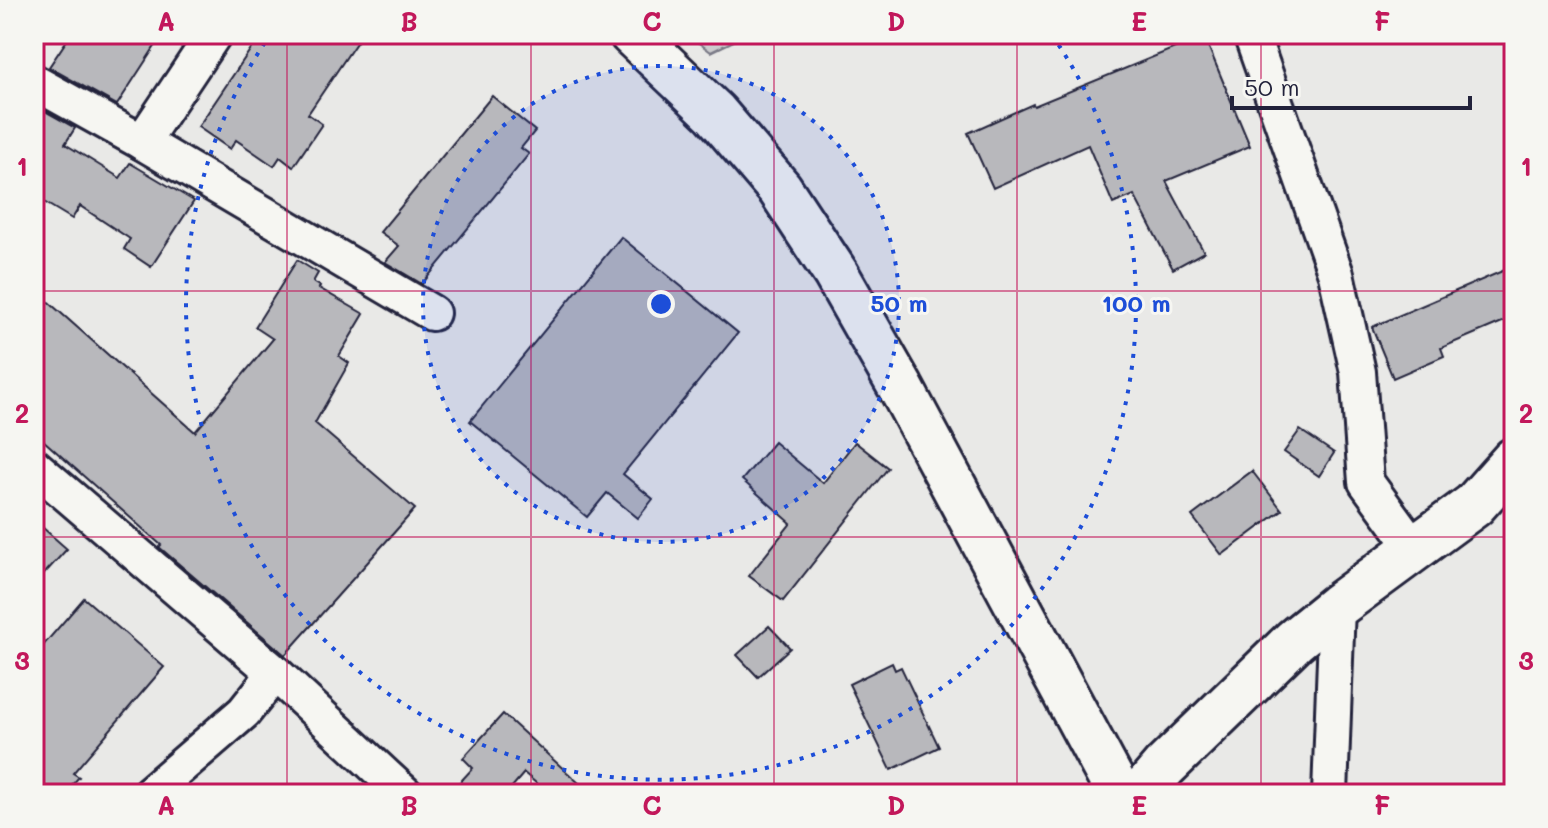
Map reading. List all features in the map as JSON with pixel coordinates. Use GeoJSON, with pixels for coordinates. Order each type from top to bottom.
{"type":"FeatureCollection","features":[{"type":"Feature","properties":{"kind":"street"},"geometry":{"type":"LineString","coordinates":[[142,142],[214,34]]}},
{"type":"Feature","properties":{"kind":"street"},"geometry":{"type":"LineString","coordinates":[[632,34],[724,124],[780,189],[836,274],[901,388],[1119,794]]}},
{"type":"Feature","properties":{"kind":"street"},"geometry":{"type":"LineString","coordinates":[[1251,34],[1336,274],[1358,372],[1366,482],[1415,549]]}},
{"type":"Feature","properties":{"kind":"street"},"geometry":{"type":"LineString","coordinates":[[34,82],[432,313]]}},
{"type":"Feature","properties":{"kind":"street"},"geometry":{"type":"LineString","coordinates":[[1141,794],[1250,682],[1337,606],[1474,505],[1514,460]]}},
{"type":"Feature","properties":{"kind":"street"},"geometry":{"type":"LineString","coordinates":[[34,466],[275,673],[405,794]]}},
{"type":"Feature","properties":{"kind":"street"},"geometry":{"type":"LineString","coordinates":[[1330,794],[1337,606]]}},
{"type":"Feature","properties":{"kind":"street"},"geometry":{"type":"LineString","coordinates":[[149,794],[244,712],[275,673]]}},
{"type":"Feature","properties":{"kind":"shaded area"},"geometry":{"type":"Polygon","coordinates":[[[687,34],[748,34],[711,52],[687,34]]]}},
{"type":"Feature","properties":{"kind":"building"},"geometry":{"type":"Polygon","coordinates":[[[71,34],[163,34],[117,105],[49,67],[71,34]]]}},
{"type":"Feature","properties":{"kind":"building"},"geometry":{"type":"Polygon","coordinates":[[[261,34],[362,34],[308,114],[322,124],[293,167],[280,157],[274,166],[236,140],[230,149],[198,127],[261,34]]]}},
{"type":"Feature","properties":{"kind":"building"},"geometry":{"type":"Polygon","coordinates":[[[1204,36],[1250,146],[1166,181],[1204,252],[1173,269],[1134,195],[1113,204],[1088,145],[993,188],[968,133],[1204,36]]]}},
{"type":"Feature","properties":{"kind":"building"},"geometry":{"type":"Polygon","coordinates":[[[492,96],[535,131],[521,148],[529,154],[422,284],[385,262],[399,246],[380,232],[492,96]]]}},
{"type":"Feature","properties":{"kind":"building"},"geometry":{"type":"Polygon","coordinates":[[[34,105],[75,128],[65,144],[120,178],[130,163],[194,201],[151,267],[124,249],[130,239],[80,206],[72,219],[34,196],[34,105]]]}},
{"type":"Feature","properties":{"kind":"building"},"geometry":{"type":"Polygon","coordinates":[[[621,237],[738,333],[623,474],[653,499],[638,518],[607,493],[587,517],[470,421],[621,237]]]}},
{"type":"Feature","properties":{"kind":"building"},"geometry":{"type":"Polygon","coordinates":[[[297,260],[318,273],[313,282],[319,288],[364,314],[339,356],[349,363],[315,423],[415,509],[285,655],[159,547],[161,545],[34,432],[34,289],[195,432],[273,339],[255,327],[297,260]]]}},
{"type":"Feature","properties":{"kind":"building"},"geometry":{"type":"Polygon","coordinates":[[[1514,266],[1514,317],[1441,348],[1444,356],[1393,378],[1372,327],[1514,266]]]}},
{"type":"Feature","properties":{"kind":"building"},"geometry":{"type":"Polygon","coordinates":[[[1300,430],[1334,453],[1319,476],[1284,452],[1300,430]]]}},
{"type":"Feature","properties":{"kind":"building"},"geometry":{"type":"Polygon","coordinates":[[[774,442],[823,483],[855,442],[888,468],[783,601],[749,576],[791,523],[742,480],[774,442]]]}},
{"type":"Feature","properties":{"kind":"building"},"geometry":{"type":"Polygon","coordinates":[[[1252,471],[1282,510],[1222,555],[1192,516],[1252,471]]]}},
{"type":"Feature","properties":{"kind":"building"},"geometry":{"type":"Polygon","coordinates":[[[34,520],[67,549],[34,585],[34,520]]]}},
{"type":"Feature","properties":{"kind":"building"},"geometry":{"type":"Polygon","coordinates":[[[84,598],[164,667],[73,773],[79,777],[64,794],[34,794],[34,656],[84,598]]]}},
{"type":"Feature","properties":{"kind":"building"},"geometry":{"type":"Polygon","coordinates":[[[769,626],[790,648],[758,677],[737,655],[769,626]]]}},
{"type":"Feature","properties":{"kind":"building"},"geometry":{"type":"Polygon","coordinates":[[[892,663],[895,670],[901,667],[939,747],[891,770],[849,684],[892,663]]]}},
{"type":"Feature","properties":{"kind":"building"},"geometry":{"type":"Polygon","coordinates":[[[503,714],[591,794],[549,794],[524,773],[506,794],[449,794],[473,768],[463,758],[503,714]]]}}]}
